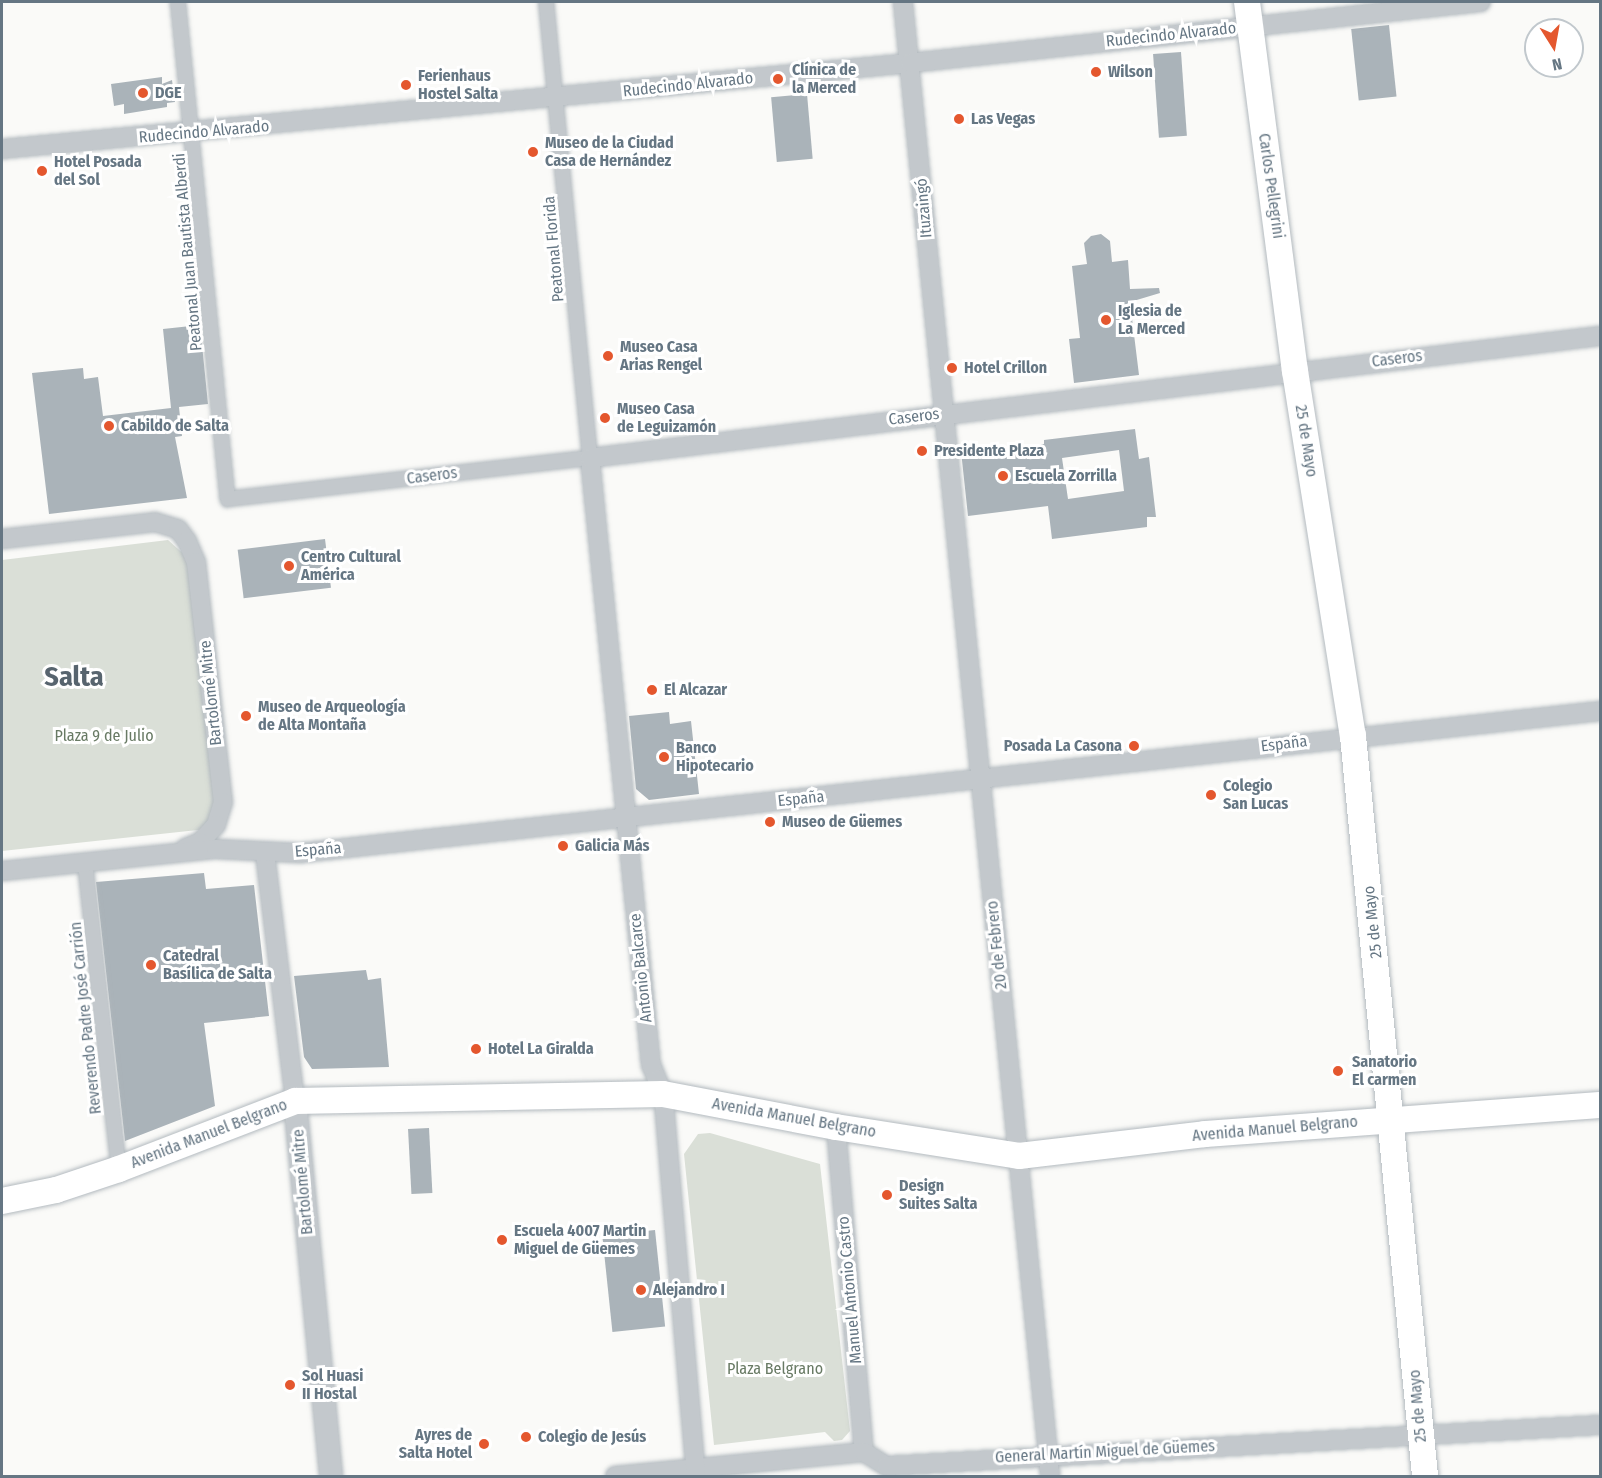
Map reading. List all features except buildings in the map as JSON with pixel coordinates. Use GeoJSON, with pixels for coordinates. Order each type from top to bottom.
{"type":"FeatureCollection","features":[{"type":"Feature","properties":{"kind":"main road","name":"Carlos Pellegrini"},"geometry":{"type":"LineString","coordinates":[[1248,14],[1295,371]]}},
{"type":"Feature","properties":{"kind":"main road","name":"25 de Mayo"},"geometry":{"type":"LineString","coordinates":[[1295,371],[1353,736],[1425,1476]]}},
{"type":"Feature","properties":{"kind":"main road","name":"Avenida Manuel Belgrano"},"geometry":{"type":"LineString","coordinates":[[2,1201],[56,1190],[119,1169],[295,1101],[663,1094],[836,1127],[1019,1156],[1205,1134],[1600,1105]]}},
{"type":"Feature","properties":{"kind":"street","name":"Peatonal Juan Bautista Alberdi"},"geometry":{"type":"LineString","coordinates":[[178,2],[194,134],[228,500]]}},
{"type":"Feature","properties":{"kind":"street","name":"Peatonal Florida"},"geometry":{"type":"LineString","coordinates":[[546,2],[590,458]]}},
{"type":"Feature","properties":{"kind":"street","name":"Ituzaingó"},"geometry":{"type":"LineString","coordinates":[[903,2],[943,414]]}},
{"type":"Feature","properties":{"kind":"street","name":"Rudecindo Alvarado"},"geometry":{"type":"LineString","coordinates":[[2,149],[194,134],[910,63],[1248,14],[1480,2]]}},
{"type":"Feature","properties":{"kind":"street","name":"Caseros"},"geometry":{"type":"LineString","coordinates":[[228,500],[1600,336]]}},
{"type":"Feature","properties":{"kind":"street","name":"20 de Febrero"},"geometry":{"type":"LineString","coordinates":[[943,414],[1050,1476]]}},
{"type":"Feature","properties":{"kind":"street","name":"Antonio Balcarce"},"geometry":{"type":"LineString","coordinates":[[590,458],[651,1065],[663,1094],[695,1473]]}},
{"type":"Feature","properties":{"kind":"street","name":"Bartolomé Mitre"},"geometry":{"type":"LineString","coordinates":[[2,539],[155,522],[178,529],[187,541],[196,562],[223,802],[216,825],[200,842],[169,854]]}},
{"type":"Feature","properties":{"kind":"street","name":"España"},"geometry":{"type":"LineString","coordinates":[[2,871],[216,849],[300,853],[979,780],[1353,736],[1600,711]]}},
{"type":"Feature","properties":{"kind":"street","name":"Bartolomé Mitre"},"geometry":{"type":"LineString","coordinates":[[265,853],[295,1101],[331,1476]]}},
{"type":"Feature","properties":{"kind":"street","name":"Reverendo Padre José Carrión"},"geometry":{"type":"LineString","coordinates":[[85,862],[119,1169]]}},
{"type":"Feature","properties":{"kind":"street","name":"Manuel Antonio Castro"},"geometry":{"type":"LineString","coordinates":[[836,1127],[864,1452]]}},
{"type":"Feature","properties":{"kind":"street","name":"General Martín Miguel de Güemes"},"geometry":{"type":"LineString","coordinates":[[864,1452],[886,1471],[1048,1454],[1600,1425]]}},
{"type":"Feature","properties":{"kind":"street"},"geometry":{"type":"LineString","coordinates":[[615,1476],[695,1473],[864,1452]]}},
{"type":"Feature","properties":{"kind":"green space","name":"Plaza 9 de Julio"},"geometry":{"type":"Polygon","coordinates":[[[168,540],[187,557],[215,806],[207,829],[2,851],[2,560],[168,540]]]}},
{"type":"Feature","properties":{"kind":"green space","name":"Plaza Belgrano"},"geometry":{"type":"Polygon","coordinates":[[[710,1133],[820,1164],[850,1431],[842,1440],[834,1441],[825,1432],[714,1445],[684,1154],[698,1134],[710,1133]]]}},
{"type":"Feature","properties":{"kind":"place","name":"Wilson"},"geometry":{"type":"Point","coordinates":[1096,72]}},
{"type":"Feature","properties":{"kind":"place","name":"Clínica de la Merced"},"geometry":{"type":"Point","coordinates":[778,79]}},
{"type":"Feature","properties":{"kind":"place","name":"Ferienhaus Hostel Salta"},"geometry":{"type":"Point","coordinates":[406,85]}},
{"type":"Feature","properties":{"kind":"place","name":"DGE"},"geometry":{"type":"Point","coordinates":[143,93]}},
{"type":"Feature","properties":{"kind":"place","name":"Las Vegas"},"geometry":{"type":"Point","coordinates":[959,119]}},
{"type":"Feature","properties":{"kind":"place","name":"Museo de la Ciudad Casa de Hernández"},"geometry":{"type":"Point","coordinates":[533,152]}},
{"type":"Feature","properties":{"kind":"place","name":"Hotel Posada del Sol"},"geometry":{"type":"Point","coordinates":[42,171]}},
{"type":"Feature","properties":{"kind":"place","name":"Iglesia de La Merced"},"geometry":{"type":"Point","coordinates":[1106,320]}},
{"type":"Feature","properties":{"kind":"place","name":"Museo Casa Arias Rengel"},"geometry":{"type":"Point","coordinates":[608,356]}},
{"type":"Feature","properties":{"kind":"place","name":"Hotel Crillon"},"geometry":{"type":"Point","coordinates":[952,368]}},
{"type":"Feature","properties":{"kind":"place","name":"Museo Casa de Leguizamón"},"geometry":{"type":"Point","coordinates":[605,418]}},
{"type":"Feature","properties":{"kind":"place","name":"Cabildo de Salta"},"geometry":{"type":"Point","coordinates":[109,426]}},
{"type":"Feature","properties":{"kind":"place","name":"Presidente Plaza"},"geometry":{"type":"Point","coordinates":[922,451]}},
{"type":"Feature","properties":{"kind":"place","name":"Escuela Zorrilla"},"geometry":{"type":"Point","coordinates":[1003,476]}},
{"type":"Feature","properties":{"kind":"place","name":"Centro Cultural América"},"geometry":{"type":"Point","coordinates":[289,566]}},
{"type":"Feature","properties":{"kind":"place","name":"El Alcazar"},"geometry":{"type":"Point","coordinates":[652,690]}},
{"type":"Feature","properties":{"kind":"place","name":"Museo de Arqueología de Alta Montaña"},"geometry":{"type":"Point","coordinates":[246,716]}},
{"type":"Feature","properties":{"kind":"place","name":"Posada La Casona"},"geometry":{"type":"Point","coordinates":[1134,746]}},
{"type":"Feature","properties":{"kind":"place","name":"Banco Hipotecario"},"geometry":{"type":"Point","coordinates":[664,757]}},
{"type":"Feature","properties":{"kind":"place","name":"Colegio San Lucas"},"geometry":{"type":"Point","coordinates":[1211,795]}},
{"type":"Feature","properties":{"kind":"place","name":"Museo de Güemes"},"geometry":{"type":"Point","coordinates":[770,822]}},
{"type":"Feature","properties":{"kind":"place","name":"Galicia Más"},"geometry":{"type":"Point","coordinates":[563,846]}},
{"type":"Feature","properties":{"kind":"place","name":"Catedral Basílica de Salta"},"geometry":{"type":"Point","coordinates":[151,965]}},
{"type":"Feature","properties":{"kind":"place","name":"Hotel La Giralda"},"geometry":{"type":"Point","coordinates":[476,1049]}},
{"type":"Feature","properties":{"kind":"place","name":"Sanatorio El carmen"},"geometry":{"type":"Point","coordinates":[1338,1071]}},
{"type":"Feature","properties":{"kind":"place","name":"Design Suites Salta"},"geometry":{"type":"Point","coordinates":[887,1195]}},
{"type":"Feature","properties":{"kind":"place","name":"Escuela 4007 Martin Miguel de Güemes"},"geometry":{"type":"Point","coordinates":[502,1240]}},
{"type":"Feature","properties":{"kind":"place","name":"Alejandro I"},"geometry":{"type":"Point","coordinates":[641,1290]}},
{"type":"Feature","properties":{"kind":"place","name":"Sol Huasi II Hostal"},"geometry":{"type":"Point","coordinates":[290,1385]}},
{"type":"Feature","properties":{"kind":"place","name":"Colegio de Jesús"},"geometry":{"type":"Point","coordinates":[526,1437]}},
{"type":"Feature","properties":{"kind":"place","name":"Ayres de Salta Hotel"},"geometry":{"type":"Point","coordinates":[484,1444]}},
{"type":"Feature","properties":{"kind":"district","name":"Salta"},"geometry":{"type":"Point","coordinates":[74,677]}}]}
